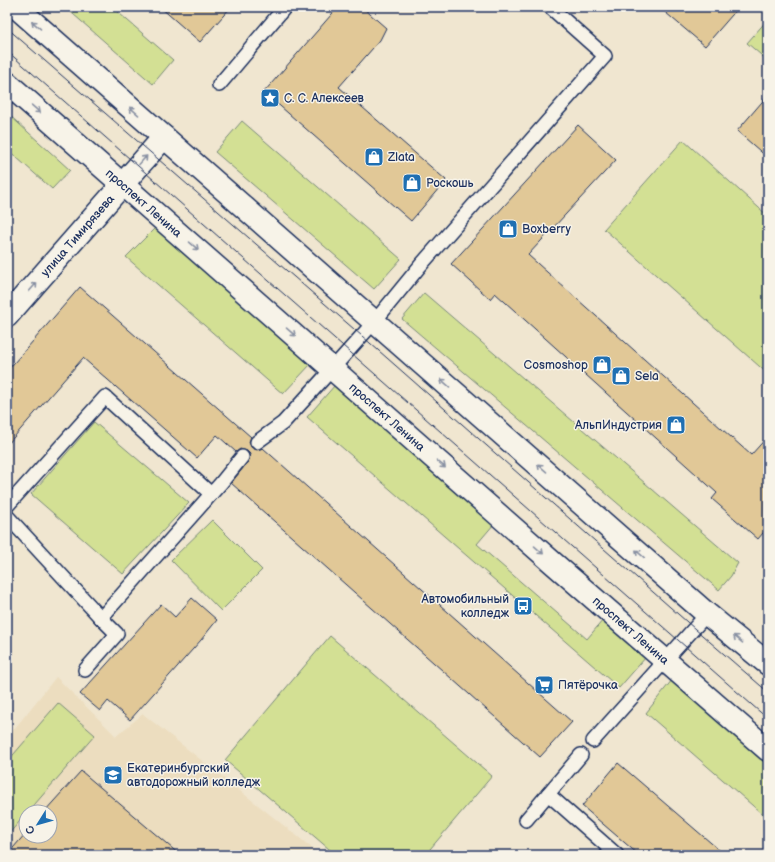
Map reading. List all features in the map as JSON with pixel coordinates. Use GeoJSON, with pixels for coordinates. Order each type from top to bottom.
{"type":"FeatureCollection","features":[{"type":"Feature","properties":{"kind":"main road"},"geometry":{"type":"LineString","coordinates":[[16,7],[707,614],[768,664]]}},
{"type":"Feature","properties":{"kind":"main road","name":"проспект Ленина"},"geometry":{"type":"LineString","coordinates":[[7,83],[768,750]]}},
{"type":"Feature","properties":{"kind":"main road","name":"улица Тимирязева"},"geometry":{"type":"LineString","coordinates":[[8,314],[164,137]]}},
{"type":"Feature","properties":{"kind":"lane"},"geometry":{"type":"LineString","coordinates":[[219,85],[285,7]]}},
{"type":"Feature","properties":{"kind":"lane"},"geometry":{"type":"LineString","coordinates":[[257,442],[283,423],[333,368],[375,321],[420,266],[605,56],[550,7]]}},
{"type":"Feature","properties":{"kind":"lane"},"geometry":{"type":"LineString","coordinates":[[7,506],[105,396],[211,494]]}},
{"type":"Feature","properties":{"kind":"lane"},"geometry":{"type":"LineString","coordinates":[[101,618],[242,457]]}},
{"type":"Feature","properties":{"kind":"lane"},"geometry":{"type":"LineString","coordinates":[[7,516],[117,634],[84,670]]}},
{"type":"Feature","properties":{"kind":"lane"},"geometry":{"type":"LineString","coordinates":[[593,741],[707,614]]}},
{"type":"Feature","properties":{"kind":"lane"},"geometry":{"type":"LineString","coordinates":[[526,820],[581,755]]}},
{"type":"Feature","properties":{"kind":"lane"},"geometry":{"type":"LineString","coordinates":[[548,794],[617,855]]}},
{"type":"Feature","properties":{"kind":"shaded area","name":"Екатеринбургский автодорожный колледж"},"geometry":{"type":"Polygon","coordinates":[[[56,677],[116,736],[143,714],[321,855],[7,855],[7,738],[56,677]]]}},
{"type":"Feature","properties":{"kind":"green space"},"geometry":{"type":"Polygon","coordinates":[[[65,7],[112,7],[173,60],[153,84],[65,7]]]}},
{"type":"Feature","properties":{"kind":"green space"},"geometry":{"type":"Polygon","coordinates":[[[768,19],[768,61],[747,43],[768,19]]]}},
{"type":"Feature","properties":{"kind":"green space"},"geometry":{"type":"Polygon","coordinates":[[[7,113],[70,170],[52,189],[7,149],[7,113]]]}},
{"type":"Feature","properties":{"kind":"green space"},"geometry":{"type":"Polygon","coordinates":[[[242,121],[401,259],[374,289],[215,152],[242,121]]]}},
{"type":"Feature","properties":{"kind":"green space"},"geometry":{"type":"Polygon","coordinates":[[[683,140],[768,216],[768,374],[604,229],[683,140]]]}},
{"type":"Feature","properties":{"kind":"green space"},"geometry":{"type":"Polygon","coordinates":[[[155,228],[311,364],[283,394],[126,257],[155,228]]]}},
{"type":"Feature","properties":{"kind":"green space"},"geometry":{"type":"Polygon","coordinates":[[[424,293],[738,563],[731,576],[719,590],[402,319],[424,293]]]}},
{"type":"Feature","properties":{"kind":"green space"},"geometry":{"type":"Polygon","coordinates":[[[335,385],[494,524],[477,544],[587,639],[603,620],[646,657],[619,688],[307,417],[335,385]]]}},
{"type":"Feature","properties":{"kind":"green space"},"geometry":{"type":"Polygon","coordinates":[[[94,422],[189,503],[123,574],[31,494],[94,422]]]}},
{"type":"Feature","properties":{"kind":"green space"},"geometry":{"type":"Polygon","coordinates":[[[212,520],[262,570],[221,611],[171,560],[212,520]]]}},
{"type":"Feature","properties":{"kind":"green space"},"geometry":{"type":"Polygon","coordinates":[[[330,636],[492,776],[425,855],[336,855],[225,760],[330,636]]]}},
{"type":"Feature","properties":{"kind":"green space"},"geometry":{"type":"Polygon","coordinates":[[[672,680],[768,764],[768,819],[646,713],[672,680]]]}},
{"type":"Feature","properties":{"kind":"green space"},"geometry":{"type":"Polygon","coordinates":[[[58,703],[95,735],[35,804],[18,804],[18,823],[7,836],[7,762],[58,703]]]}},
{"type":"Feature","properties":{"kind":"building"},"geometry":{"type":"Polygon","coordinates":[[[160,7],[231,7],[200,42],[160,7]]]}},
{"type":"Feature","properties":{"kind":"building"},"geometry":{"type":"Polygon","coordinates":[[[338,7],[362,7],[386,28],[380,40],[339,87],[446,180],[411,221],[264,92],[338,7]]]}},
{"type":"Feature","properties":{"kind":"building"},"geometry":{"type":"Polygon","coordinates":[[[659,7],[739,7],[705,46],[659,7]]]}},
{"type":"Feature","properties":{"kind":"building"},"geometry":{"type":"Polygon","coordinates":[[[768,95],[768,158],[737,131],[768,95]]]}},
{"type":"Feature","properties":{"kind":"building"},"geometry":{"type":"Polygon","coordinates":[[[578,125],[616,160],[528,255],[751,455],[768,436],[768,527],[758,539],[712,499],[717,493],[495,293],[490,299],[451,264],[578,125]]]}},
{"type":"Feature","properties":{"kind":"building"},"geometry":{"type":"Polygon","coordinates":[[[80,287],[251,437],[249,442],[251,447],[257,450],[263,448],[572,722],[540,757],[231,483],[248,462],[250,454],[247,451],[240,449],[236,452],[217,435],[197,458],[83,358],[7,445],[7,371],[80,287]]]}},
{"type":"Feature","properties":{"kind":"building"},"geometry":{"type":"Polygon","coordinates":[[[192,598],[217,620],[130,720],[108,701],[100,711],[80,694],[161,604],[175,617],[192,598]]]}},
{"type":"Feature","properties":{"kind":"building"},"geometry":{"type":"Polygon","coordinates":[[[618,763],[725,855],[639,855],[582,806],[618,763]]]}},
{"type":"Feature","properties":{"kind":"building"},"geometry":{"type":"Polygon","coordinates":[[[81,771],[180,855],[7,855],[18,842],[18,844],[58,844],[58,804],[51,804],[81,771]]]}},
{"type":"Feature","properties":{"kind":"tram line"},"geometry":{"type":"LineString","coordinates":[[7,28],[362,336],[768,692]]}},
{"type":"Feature","properties":{"kind":"tram line"},"geometry":{"type":"LineString","coordinates":[[7,51],[768,719]]}},
{"type":"Feature","properties":{"kind":"place","name":"С. С. Алексеев"},"geometry":{"type":"Point","coordinates":[270,98]}},
{"type":"Feature","properties":{"kind":"place","name":"Zlata"},"geometry":{"type":"Point","coordinates":[374,157]}},
{"type":"Feature","properties":{"kind":"place","name":"Роскошь"},"geometry":{"type":"Point","coordinates":[412,183]}},
{"type":"Feature","properties":{"kind":"place","name":"Boxberry"},"geometry":{"type":"Point","coordinates":[508,229]}},
{"type":"Feature","properties":{"kind":"place","name":"Cosmoshop"},"geometry":{"type":"Point","coordinates":[602,365]}},
{"type":"Feature","properties":{"kind":"place","name":"Sela"},"geometry":{"type":"Point","coordinates":[621,376]}},
{"type":"Feature","properties":{"kind":"place","name":"АльпИндустрия"},"geometry":{"type":"Point","coordinates":[676,425]}},
{"type":"Feature","properties":{"kind":"place","name":"Автомобильный колледж"},"geometry":{"type":"Point","coordinates":[523,606]}},
{"type":"Feature","properties":{"kind":"place","name":"Пятёрочка"},"geometry":{"type":"Point","coordinates":[544,685]}},
{"type":"Feature","properties":{"kind":"place","name":"Екатеринбургский автодорожный колледж"},"geometry":{"type":"Point","coordinates":[113,775]}}]}
